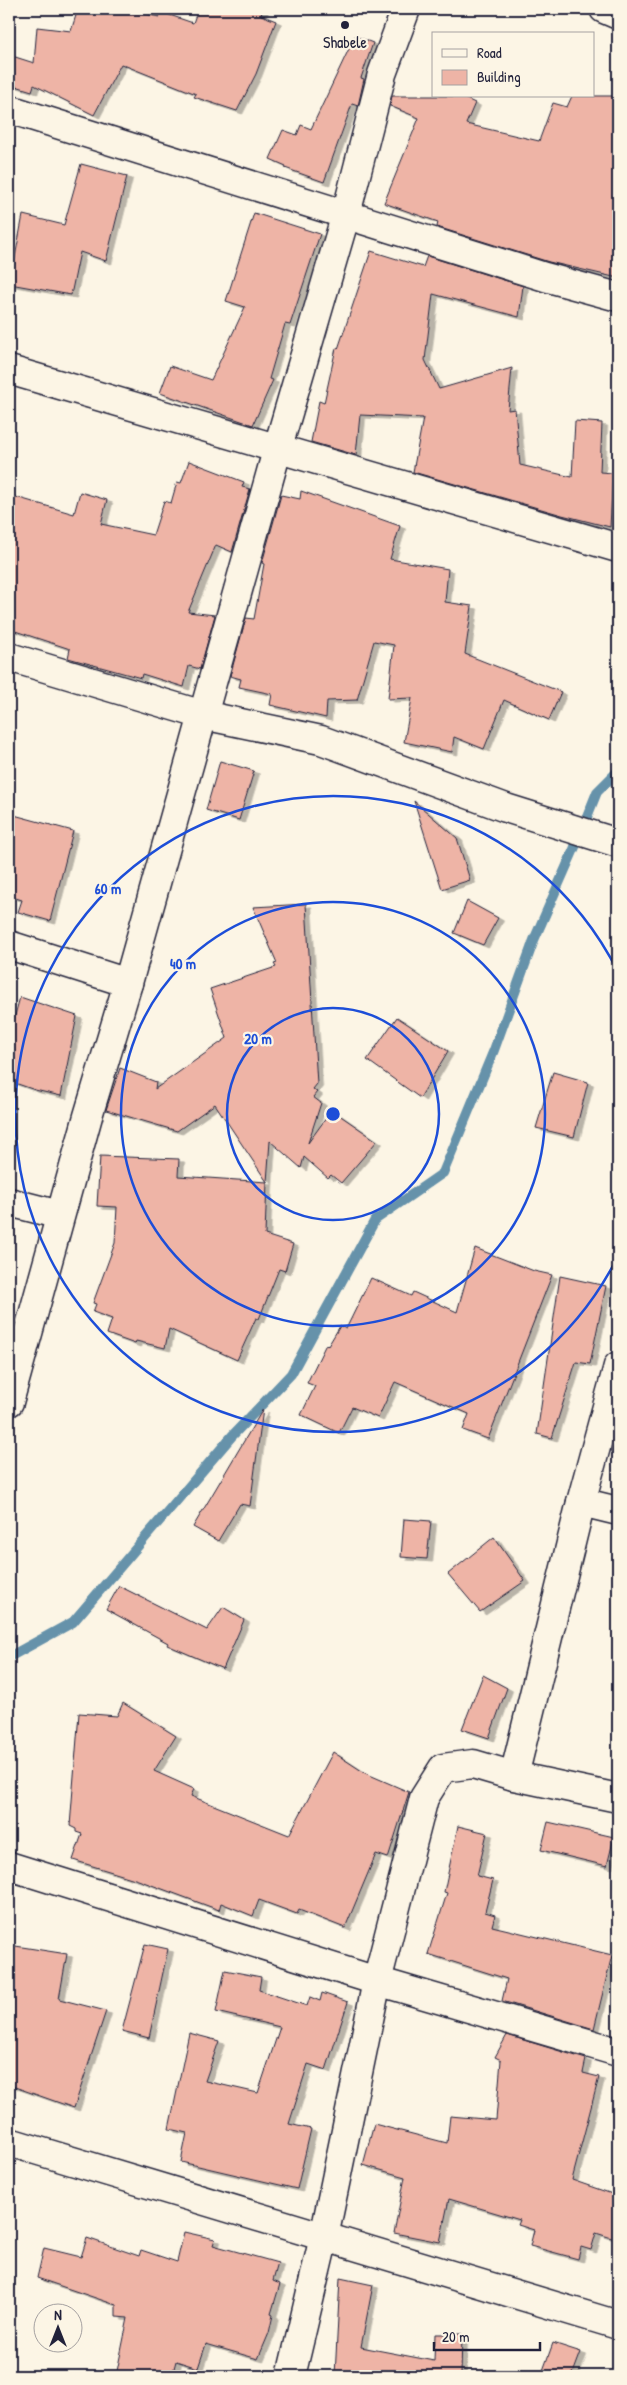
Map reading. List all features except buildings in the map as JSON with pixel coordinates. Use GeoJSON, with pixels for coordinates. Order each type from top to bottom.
{"type":"FeatureCollection","features":[{"type":"Feature","properties":{"kind":"main road"},"geometry":{"type":"LineString","coordinates":[[9,1402],[278,447],[346,214],[382,74],[406,9]]}},
{"type":"Feature","properties":{"kind":"main road"},"geometry":{"type":"LineString","coordinates":[[604,9],[618,15]]}},
{"type":"Feature","properties":{"kind":"main road"},"geometry":{"type":"LineString","coordinates":[[9,110],[536,274],[618,296]]}},
{"type":"Feature","properties":{"kind":"main road"},"geometry":{"type":"LineString","coordinates":[[9,370],[278,447],[618,548]]}},
{"type":"Feature","properties":{"kind":"main road"},"geometry":{"type":"LineString","coordinates":[[9,657],[203,715],[321,740],[506,808],[618,843]]}},
{"type":"Feature","properties":{"kind":"main road"},"geometry":{"type":"LineString","coordinates":[[9,945],[128,983]]}},
{"type":"Feature","properties":{"kind":"main road"},"geometry":{"type":"LineString","coordinates":[[9,1202],[60,1216]]}},
{"type":"Feature","properties":{"kind":"main road"},"geometry":{"type":"LineString","coordinates":[[514,1776],[581,1502],[618,1366]]}},
{"type":"Feature","properties":{"kind":"main road"},"geometry":{"type":"LineString","coordinates":[[581,1502],[618,1511]]}},
{"type":"Feature","properties":{"kind":"main road"},"geometry":{"type":"LineString","coordinates":[[291,2376],[324,2238],[377,1981],[424,1798],[442,1768],[472,1764],[514,1776],[618,1798]]}},
{"type":"Feature","properties":{"kind":"main road"},"geometry":{"type":"LineString","coordinates":[[9,1866],[377,1981],[618,2052]]}},
{"type":"Feature","properties":{"kind":"main road"},"geometry":{"type":"LineString","coordinates":[[9,2142],[618,2326]]}},
{"type":"Feature","properties":{"kind":"waterway"},"geometry":{"type":"LineString","coordinates":[[9,1657],[73,1622],[232,1436],[291,1374],[375,1220],[443,1173],[494,1050],[534,940],[597,792],[618,771]]}},
{"type":"Feature","properties":{"kind":"place","name":"Shabele"},"geometry":{"type":"Point","coordinates":[345,25]}}]}
